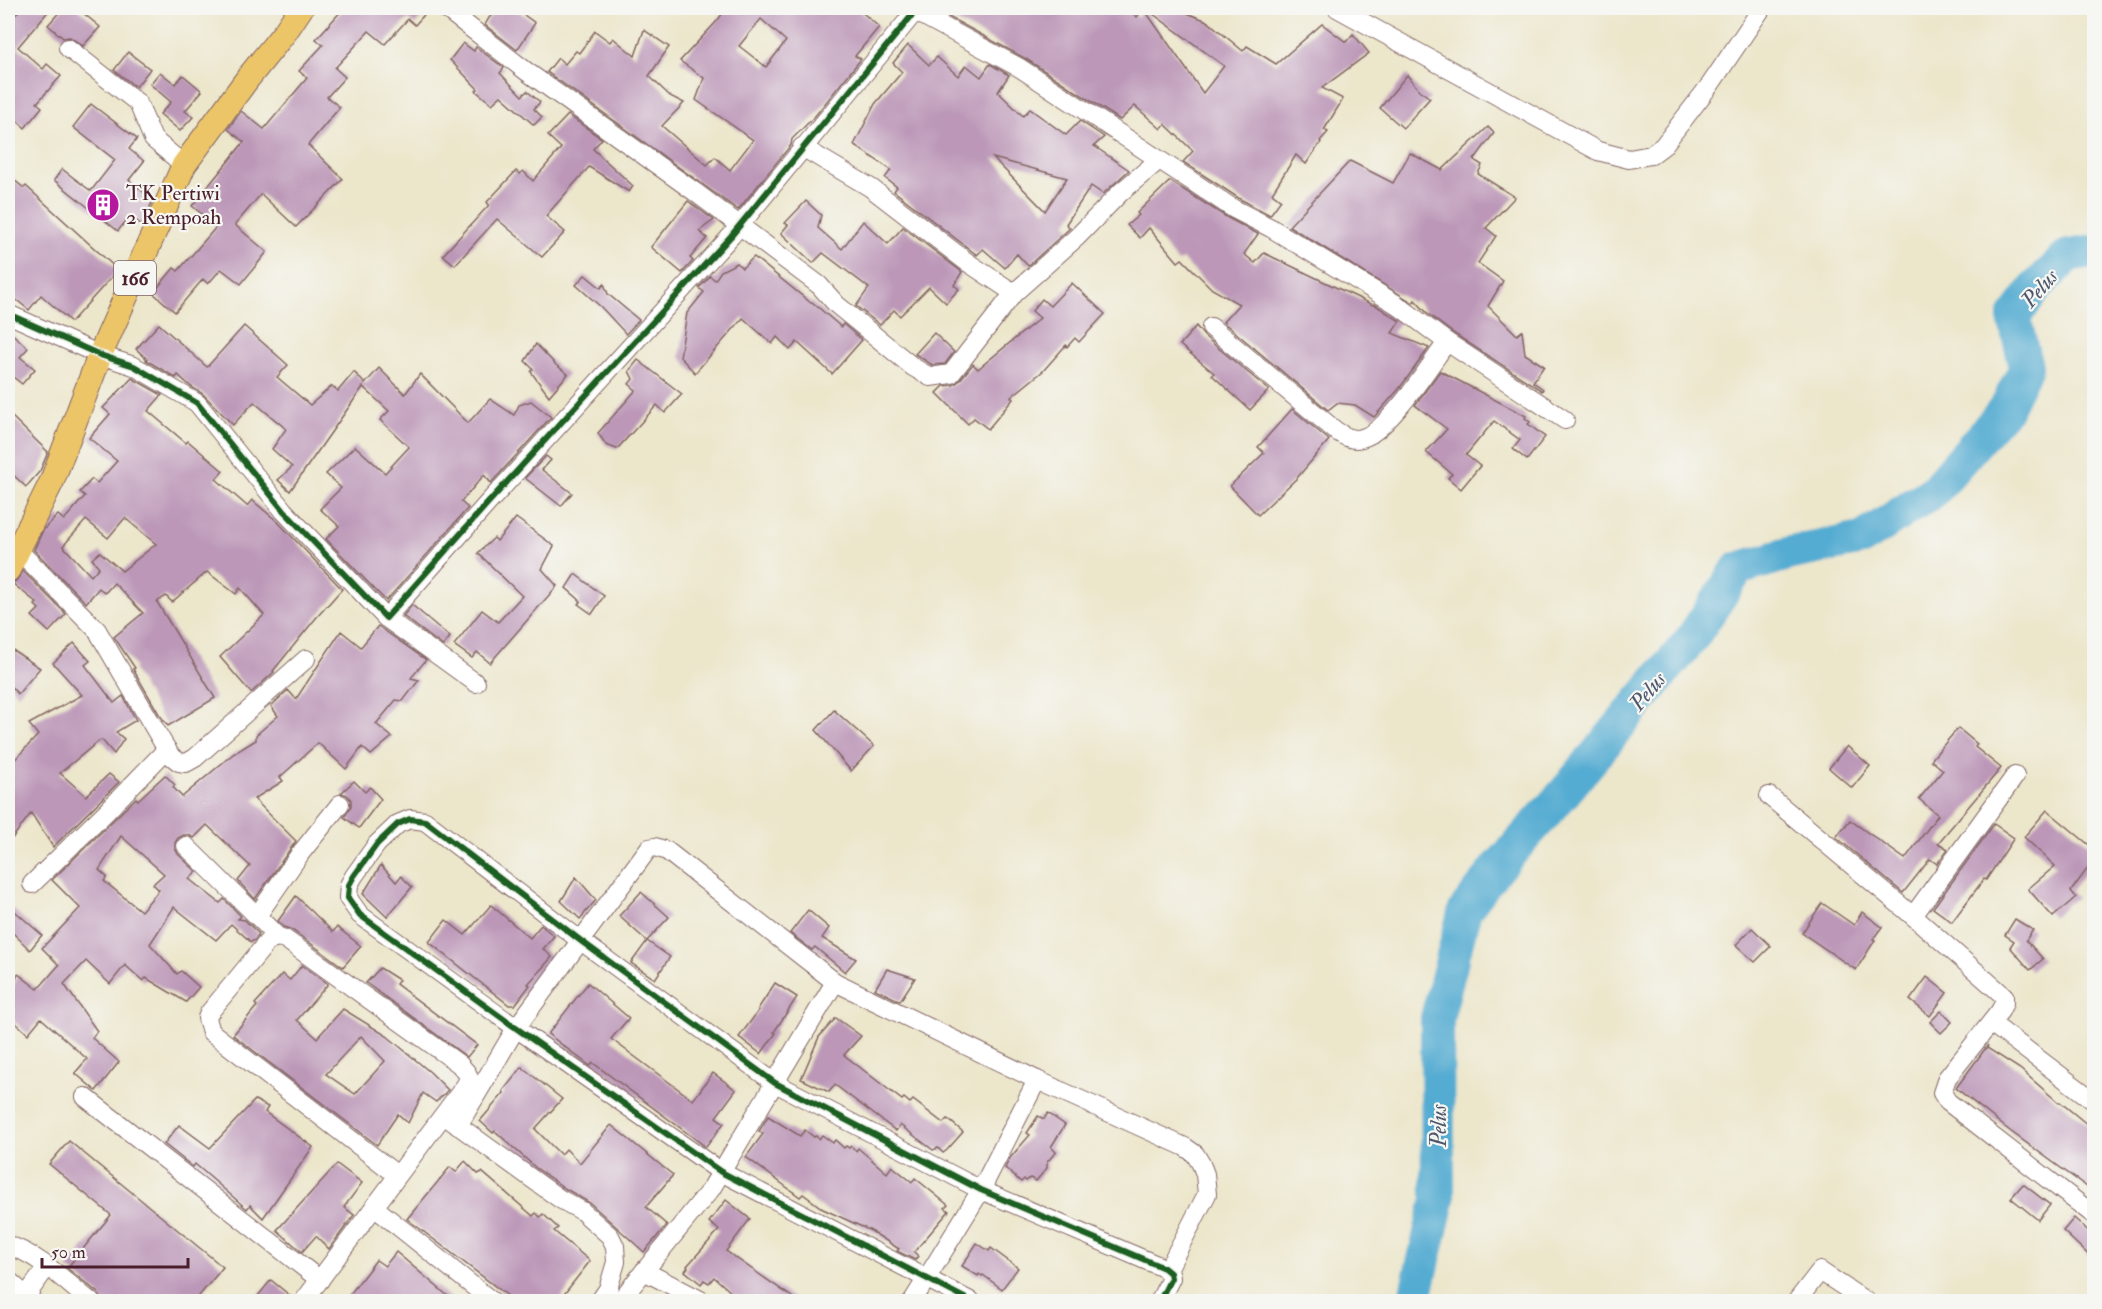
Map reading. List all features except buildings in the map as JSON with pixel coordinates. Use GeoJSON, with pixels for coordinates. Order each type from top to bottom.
{"type":"FeatureCollection","features":[{"type":"Feature","properties":{"kind":"main road","name":"166"},"geometry":{"type":"LineString","coordinates":[[13,560],[52,481],[100,355],[184,165],[301,8]]}},
{"type":"Feature","properties":{"kind":"street"},"geometry":{"type":"LineString","coordinates":[[445,8],[526,71],[695,192],[819,285],[837,304],[913,367],[930,377],[951,374],[1014,293],[1077,237],[1121,192],[1160,160]]}},
{"type":"Feature","properties":{"kind":"street"},"geometry":{"type":"LineString","coordinates":[[1337,8],[1598,151],[1629,159],[1651,155],[1663,146],[1710,85],[1762,8]]}},
{"type":"Feature","properties":{"kind":"street"},"geometry":{"type":"LineString","coordinates":[[386,618],[739,227],[914,9],[1020,68],[1234,209],[1271,228],[1396,304],[1447,342],[1565,420]]}},
{"type":"Feature","properties":{"kind":"street"},"geometry":{"type":"LineString","coordinates":[[68,48],[138,103],[153,139],[184,165]]}},
{"type":"Feature","properties":{"kind":"street"},"geometry":{"type":"LineString","coordinates":[[802,147],[871,188],[968,262],[1014,293]]}},
{"type":"Feature","properties":{"kind":"street"},"geometry":{"type":"LineString","coordinates":[[8,314],[100,355],[134,366],[197,403],[284,511],[386,618],[476,683]]}},
{"type":"Feature","properties":{"kind":"street"},"geometry":{"type":"LineString","coordinates":[[1211,327],[1336,431],[1348,438],[1359,439],[1377,432],[1447,342]]}},
{"type":"Feature","properties":{"kind":"street"},"geometry":{"type":"LineString","coordinates":[[13,560],[97,630],[170,755],[179,762],[186,763],[195,758],[306,658]]}},
{"type":"Feature","properties":{"kind":"street"},"geometry":{"type":"LineString","coordinates":[[32,884],[107,811],[167,748]]}},
{"type":"Feature","properties":{"kind":"street"},"geometry":{"type":"LineString","coordinates":[[1913,916],[2015,776]]}},
{"type":"Feature","properties":{"kind":"street"},"geometry":{"type":"LineString","coordinates":[[1769,796],[1913,916],[2004,996],[2004,1003],[2000,1011],[1947,1078],[1942,1093],[1948,1102],[2094,1215]]}},
{"type":"Feature","properties":{"kind":"street"},"geometry":{"type":"LineString","coordinates":[[257,916],[300,854],[340,804]]}},
{"type":"Feature","properties":{"kind":"street"},"geometry":{"type":"LineString","coordinates":[[972,1302],[721,1172],[360,915],[348,898],[349,885],[377,844],[399,824],[410,819],[425,821],[581,941],[775,1083],[981,1190],[1167,1271],[1171,1278],[1159,1302]]}},
{"type":"Feature","properties":{"kind":"street"},"geometry":{"type":"LineString","coordinates":[[186,846],[278,937],[285,939],[459,1064],[469,1078],[303,1302]]}},
{"type":"Feature","properties":{"kind":"street"},"geometry":{"type":"LineString","coordinates":[[458,1126],[516,1028],[649,848],[655,847],[667,851],[835,982],[1195,1154],[1205,1174],[1207,1194],[1167,1271]]}},
{"type":"Feature","properties":{"kind":"street"},"geometry":{"type":"LineString","coordinates":[[278,937],[269,940],[209,1013],[207,1018],[211,1032],[397,1175]]}},
{"type":"Feature","properties":{"kind":"street"},"geometry":{"type":"LineString","coordinates":[[619,1302],[711,1189],[835,982]]}},
{"type":"Feature","properties":{"kind":"street"},"geometry":{"type":"LineString","coordinates":[[1991,1023],[2094,1101]]}},
{"type":"Feature","properties":{"kind":"street"},"geometry":{"type":"LineString","coordinates":[[912,1302],[981,1190],[1036,1080]]}},
{"type":"Feature","properties":{"kind":"street"},"geometry":{"type":"LineString","coordinates":[[85,1097],[320,1280]]}},
{"type":"Feature","properties":{"kind":"street"},"geometry":{"type":"LineString","coordinates":[[442,1115],[560,1199],[582,1211],[610,1236],[615,1246],[616,1262],[608,1289],[598,1302]]}},
{"type":"Feature","properties":{"kind":"street"},"geometry":{"type":"LineString","coordinates":[[374,1207],[494,1302]]}},
{"type":"Feature","properties":{"kind":"street"},"geometry":{"type":"LineString","coordinates":[[8,1245],[21,1249],[91,1302]]}},
{"type":"Feature","properties":{"kind":"street"},"geometry":{"type":"LineString","coordinates":[[8,1280],[29,1299],[47,1267]]}},
{"type":"Feature","properties":{"kind":"street"},"geometry":{"type":"LineString","coordinates":[[644,1271],[704,1302]]}},
{"type":"Feature","properties":{"kind":"street"},"geometry":{"type":"LineString","coordinates":[[1796,1302],[1820,1271],[1867,1302]]}},
{"type":"Feature","properties":{"kind":"waterway","name":"Pelus"},"geometry":{"type":"LineString","coordinates":[[1414,1302],[1438,1200],[1437,1018],[1465,910],[1497,868],[1564,793],[1692,638],[1738,569],[1791,553],[1862,539],[1934,491],[2006,408],[2026,367],[2014,317],[2037,286],[2068,256],[2094,252]]}},
{"type":"Feature","properties":{"kind":"cycle path"},"geometry":{"type":"LineString","coordinates":[[8,314],[100,355],[134,366],[197,403],[284,511],[386,618],[731,236],[918,8]]}},
{"type":"Feature","properties":{"kind":"cycle path"},"geometry":{"type":"LineString","coordinates":[[972,1302],[721,1172],[360,915],[348,898],[349,885],[377,844],[398,824],[410,819],[425,821],[581,941],[775,1083],[981,1190],[1164,1268],[1170,1273],[1171,1278],[1159,1302]]}},
{"type":"Feature","properties":{"kind":"place","name":"TK Pertiwi 2 Rempoah"},"geometry":{"type":"Point","coordinates":[103,205]}}]}
